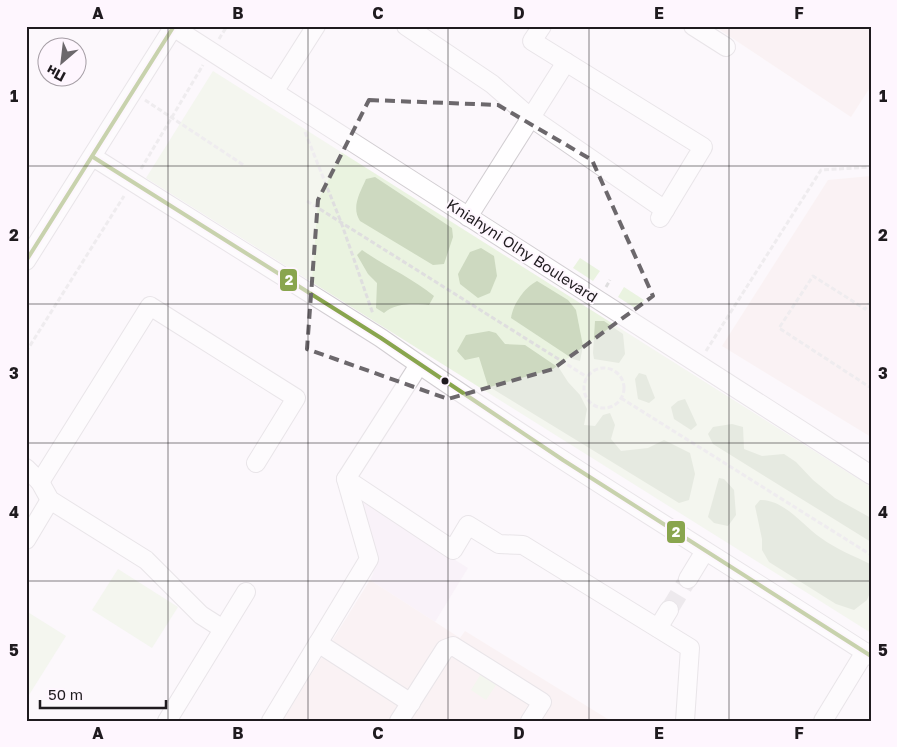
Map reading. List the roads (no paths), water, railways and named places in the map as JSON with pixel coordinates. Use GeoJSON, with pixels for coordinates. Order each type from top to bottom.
{"type":"FeatureCollection","features":[{"type":"Feature","properties":{"kind":"street"},"geometry":{"type":"LineString","coordinates":[[274,92],[316,26]]}},
{"type":"Feature","properties":{"kind":"street"},"geometry":{"type":"LineString","coordinates":[[406,26],[492,84],[530,117],[663,214],[703,147],[532,41],[542,26]]}},
{"type":"Feature","properties":{"kind":"street"},"geometry":{"type":"LineString","coordinates":[[693,26],[726,47]]}},
{"type":"Feature","properties":{"kind":"street"},"geometry":{"type":"LineString","coordinates":[[26,261],[174,27]]}},
{"type":"Feature","properties":{"kind":"street","name":"Kniahyni Olhy Boulevard"},"geometry":{"type":"LineString","coordinates":[[174,27],[871,475]]}},
{"type":"Feature","properties":{"kind":"street"},"geometry":{"type":"LineString","coordinates":[[468,216],[566,62]]}},
{"type":"Feature","properties":{"kind":"street"},"geometry":{"type":"LineString","coordinates":[[93,157],[381,338],[613,493],[868,654],[823,721]]}},
{"type":"Feature","properties":{"kind":"street"},"geometry":{"type":"LineString","coordinates":[[40,482],[150,306],[296,398],[256,463]]}},
{"type":"Feature","properties":{"kind":"street"},"geometry":{"type":"LineString","coordinates":[[270,721],[369,559],[346,480],[419,365]]}},
{"type":"Feature","properties":{"kind":"street"},"geometry":{"type":"LineString","coordinates":[[26,468],[40,482],[50,500],[146,560],[201,615],[224,629]]}},
{"type":"Feature","properties":{"kind":"street"},"geometry":{"type":"LineString","coordinates":[[346,480],[453,550],[468,525],[499,544],[524,545],[690,648],[685,721]]}},
{"type":"Feature","properties":{"kind":"street"},"geometry":{"type":"LineString","coordinates":[[26,540],[50,500]]}},
{"type":"Feature","properties":{"kind":"street"},"geometry":{"type":"LineString","coordinates":[[688,579],[705,551]]}},
{"type":"Feature","properties":{"kind":"street"},"geometry":{"type":"LineString","coordinates":[[167,721],[246,592]]}},
{"type":"Feature","properties":{"kind":"street"},"geometry":{"type":"LineString","coordinates":[[658,628],[669,610]]}},
{"type":"Feature","properties":{"kind":"street"},"geometry":{"type":"LineString","coordinates":[[318,642],[411,703]]}},
{"type":"Feature","properties":{"kind":"street"},"geometry":{"type":"LineString","coordinates":[[400,721],[445,649],[453,646],[542,702],[530,721]]}},
{"type":"Feature","properties":{"kind":"tunnel"},"geometry":{"type":"LineString","coordinates":[[669,610],[688,579]]}}]}
